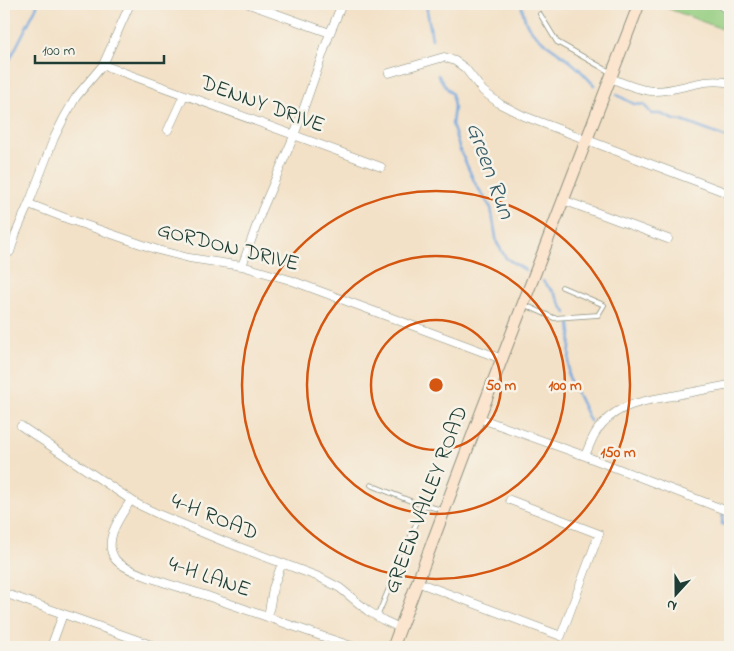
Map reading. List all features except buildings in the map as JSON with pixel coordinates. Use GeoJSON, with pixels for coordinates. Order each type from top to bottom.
{"type":"FeatureCollection","features":[{"type":"Feature","properties":{"kind":"street"},"geometry":{"type":"LineString","coordinates":[[10,252],[16,232],[54,138],[76,97],[103,66],[130,4]]}},
{"type":"Feature","properties":{"kind":"street"},"geometry":{"type":"LineString","coordinates":[[249,4],[330,32]]}},
{"type":"Feature","properties":{"kind":"street"},"geometry":{"type":"LineString","coordinates":[[242,266],[262,210],[294,136],[330,32],[342,4]]}},
{"type":"Feature","properties":{"kind":"street","name":"GREEN VALLEY ROAD"},"geometry":{"type":"LineString","coordinates":[[393,647],[479,418],[639,4]]}},
{"type":"Feature","properties":{"kind":"street"},"geometry":{"type":"LineString","coordinates":[[389,74],[444,57],[455,61],[465,68],[483,91],[500,104],[524,116],[730,194]]}},
{"type":"Feature","properties":{"kind":"street","name":"DENNY DRIVE"},"geometry":{"type":"LineString","coordinates":[[103,66],[381,167]]}},
{"type":"Feature","properties":{"kind":"street"},"geometry":{"type":"LineString","coordinates":[[611,76],[629,86],[651,91],[713,81],[730,83]]}},
{"type":"Feature","properties":{"kind":"street"},"geometry":{"type":"LineString","coordinates":[[168,130],[184,95]]}},
{"type":"Feature","properties":{"kind":"street"},"geometry":{"type":"LineString","coordinates":[[563,200],[668,239]]}},
{"type":"Feature","properties":{"kind":"street","name":"GORDON DRIVE"},"geometry":{"type":"LineString","coordinates":[[28,204],[158,250],[189,258],[242,266],[290,280],[502,359]]}},
{"type":"Feature","properties":{"kind":"street"},"geometry":{"type":"LineString","coordinates":[[584,456],[602,424],[614,413],[622,409],[651,400],[730,385]]}},
{"type":"Feature","properties":{"kind":"street"},"geometry":{"type":"LineString","coordinates":[[479,418],[730,512]]}},
{"type":"Feature","properties":{"kind":"street","name":"4-H ROAD"},"geometry":{"type":"LineString","coordinates":[[22,426],[131,500],[160,515],[223,541],[319,577],[340,588],[368,611],[400,628]]}},
{"type":"Feature","properties":{"kind":"street","name":"4-H LANE"},"geometry":{"type":"LineString","coordinates":[[131,500],[115,526],[111,541],[112,554],[119,563],[138,573],[354,647]]}},
{"type":"Feature","properties":{"kind":"street"},"geometry":{"type":"LineString","coordinates":[[417,582],[561,636],[600,534],[510,500]]}},
{"type":"Feature","properties":{"kind":"street"},"geometry":{"type":"LineString","coordinates":[[268,617],[273,588],[282,563]]}},
{"type":"Feature","properties":{"kind":"street"},"geometry":{"type":"LineString","coordinates":[[4,593],[157,647]]}},
{"type":"Feature","properties":{"kind":"street"},"geometry":{"type":"LineString","coordinates":[[51,647],[62,614]]}},
{"type":"Feature","properties":{"kind":"lane"},"geometry":{"type":"LineString","coordinates":[[716,4],[730,14]]}},
{"type":"Feature","properties":{"kind":"lane"},"geometry":{"type":"LineString","coordinates":[[540,14],[557,42],[611,76]]}},
{"type":"Feature","properties":{"kind":"lane"},"geometry":{"type":"LineString","coordinates":[[523,304],[554,318],[598,315],[604,305],[562,287]]}},
{"type":"Feature","properties":{"kind":"lane"},"geometry":{"type":"LineString","coordinates":[[371,485],[413,502],[444,511]]}},
{"type":"Feature","properties":{"kind":"lane"},"geometry":{"type":"LineString","coordinates":[[378,617],[424,505]]}},
{"type":"Feature","properties":{"kind":"green space"},"geometry":{"type":"Polygon","coordinates":[[[656,4],[730,4],[730,32],[656,4]]]}},
{"type":"Feature","properties":{"kind":"waterway"},"geometry":{"type":"LineString","coordinates":[[4,71],[38,4]]}},
{"type":"Feature","properties":{"kind":"waterway","name":"Green Run"},"geometry":{"type":"LineString","coordinates":[[426,4],[432,39]]}},
{"type":"Feature","properties":{"kind":"waterway"},"geometry":{"type":"LineString","coordinates":[[521,4],[526,21],[532,32],[567,58],[594,85]]}},
{"type":"Feature","properties":{"kind":"waterway","name":"Green Run"},"geometry":{"type":"LineString","coordinates":[[438,75],[452,94],[454,107],[452,124],[460,150],[475,183],[491,208],[497,243],[506,258],[525,270]]}},
{"type":"Feature","properties":{"kind":"waterway"},"geometry":{"type":"LineString","coordinates":[[617,95],[634,104],[644,105],[652,114],[661,114],[730,139]]}},
{"type":"Feature","properties":{"kind":"waterway","name":"Green Run"},"geometry":{"type":"LineString","coordinates":[[543,281],[555,294],[566,313]]}},
{"type":"Feature","properties":{"kind":"waterway","name":"Green Run"},"geometry":{"type":"LineString","coordinates":[[570,324],[568,375],[590,421]]}},
{"type":"Feature","properties":{"kind":"waterway","name":"Green Run"},"geometry":{"type":"LineString","coordinates":[[723,515],[722,524],[730,525]]}}]}
